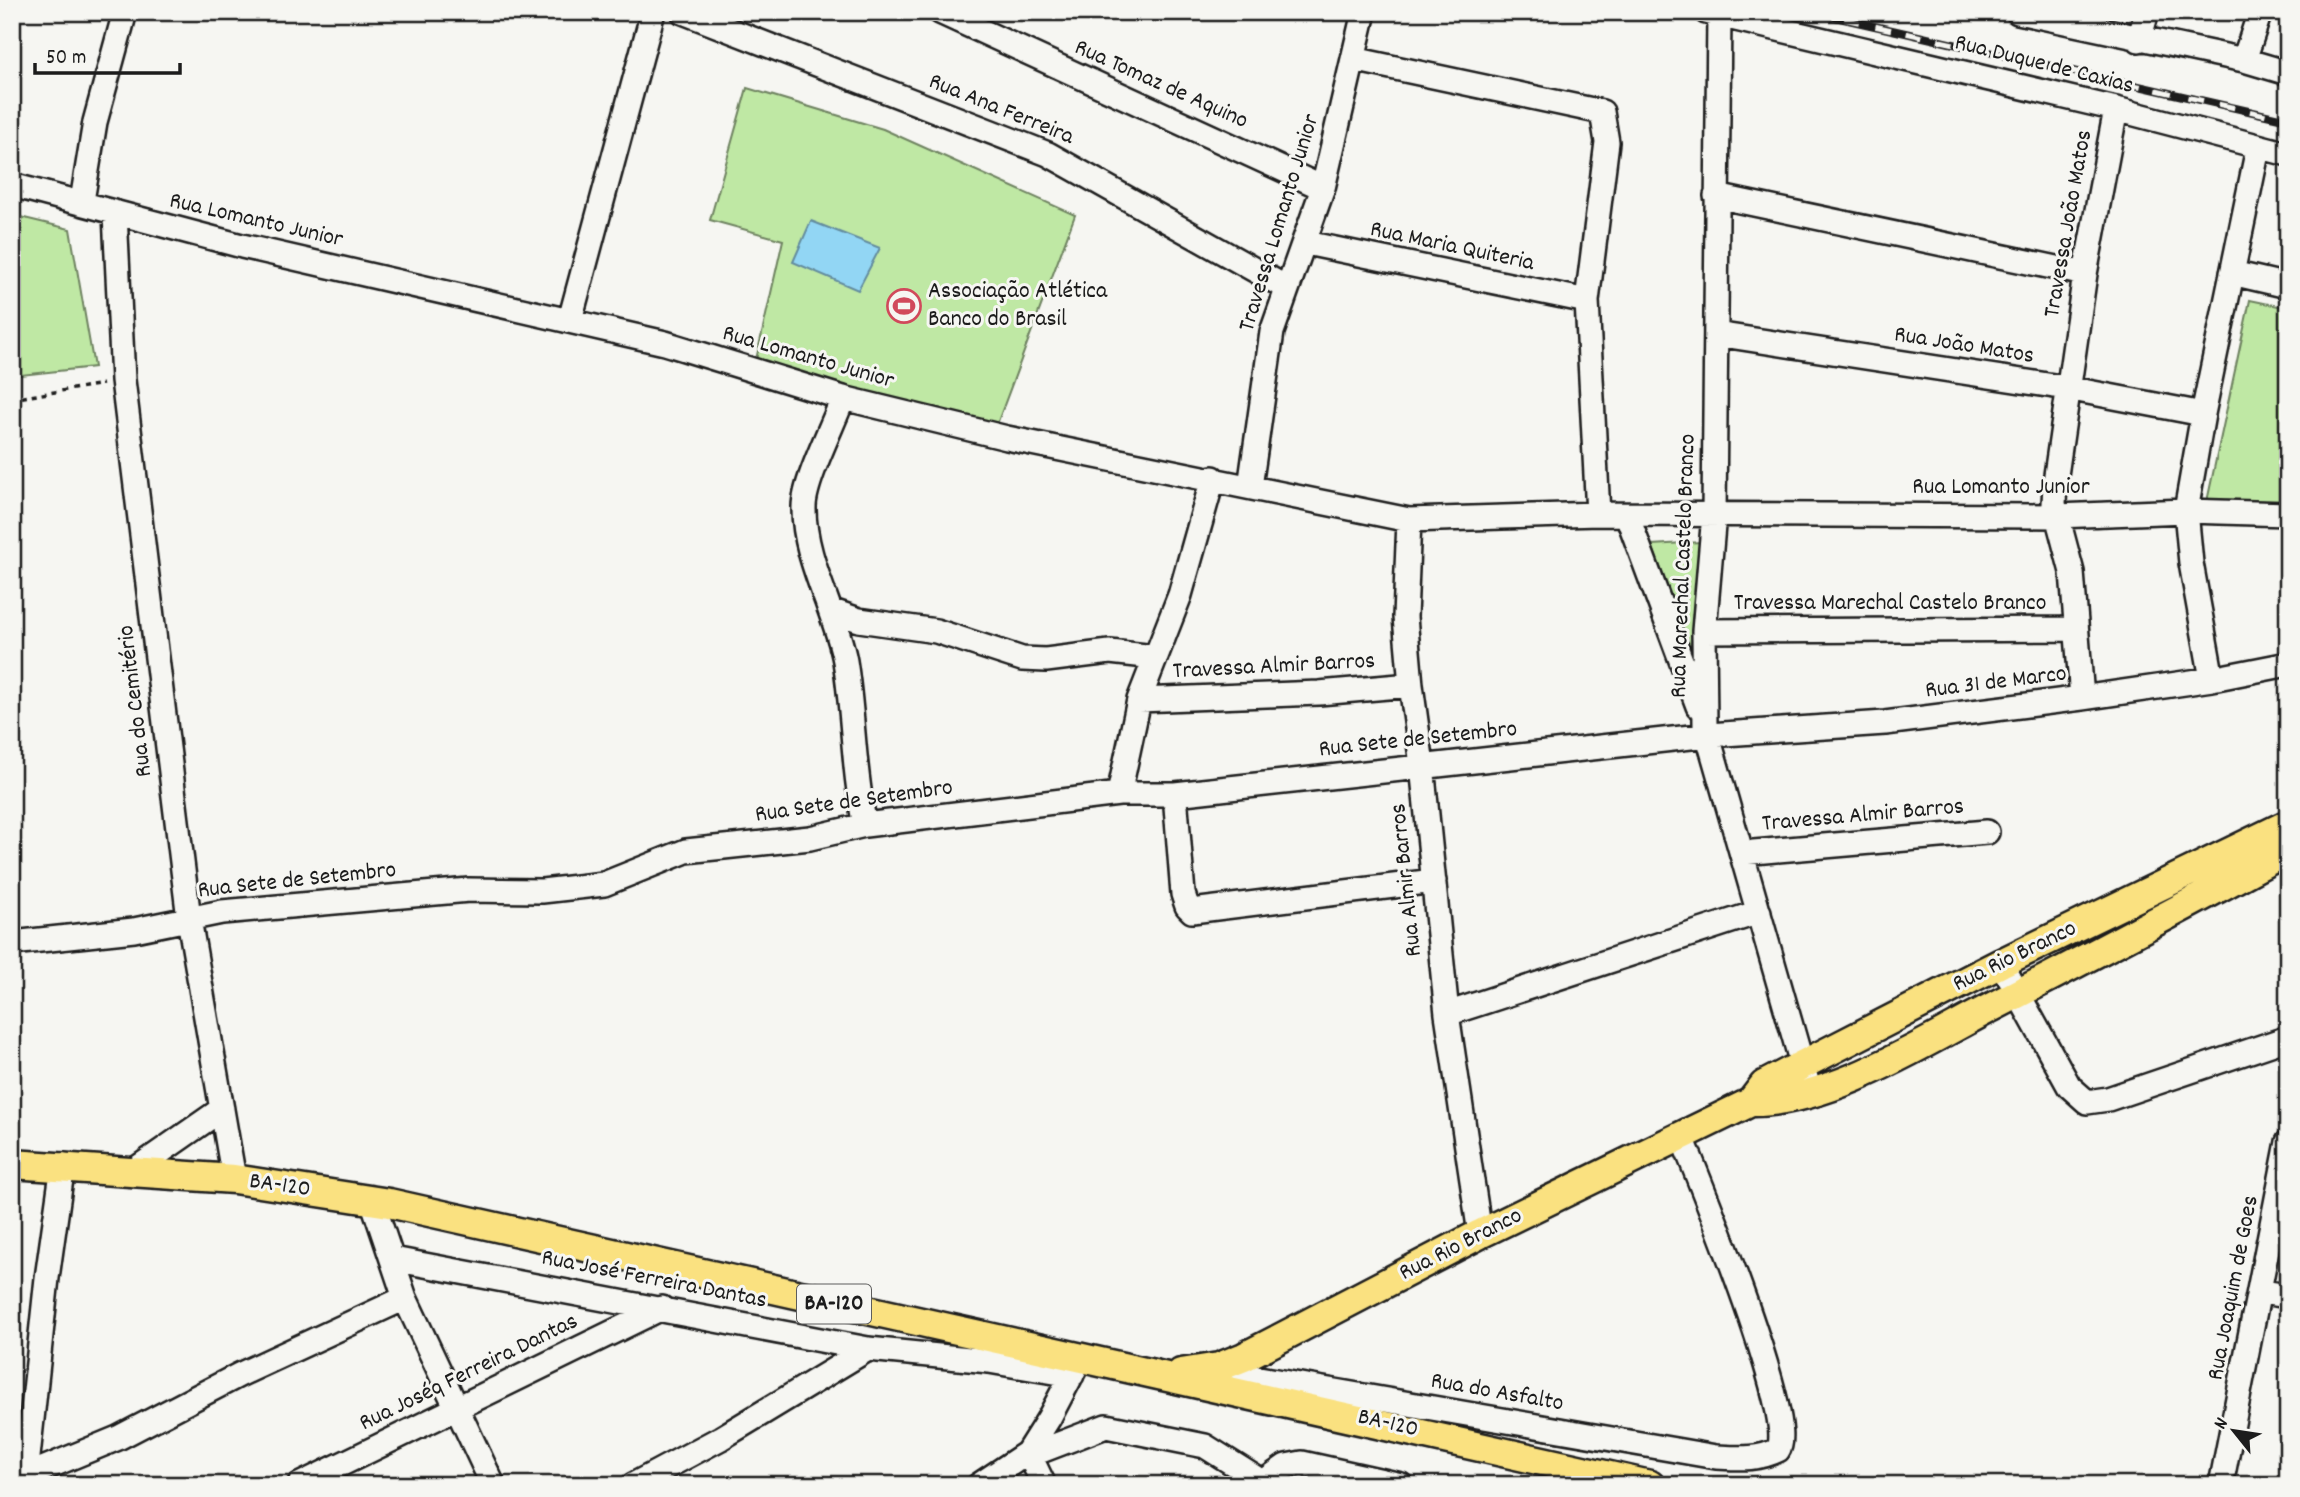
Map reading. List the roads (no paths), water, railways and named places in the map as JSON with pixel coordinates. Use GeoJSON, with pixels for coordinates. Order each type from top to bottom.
{"type":"FeatureCollection","features":[{"type":"Feature","properties":{"kind":"main road","name":"Rua Rio Branco"},"geometry":{"type":"LineString","coordinates":[[1166,1375],[1207,1369],[1244,1357],[1480,1234],[1751,1102],[1764,1085],[2001,963],[2288,824]]}},
{"type":"Feature","properties":{"kind":"main road","name":"Rua Rio Branco"},"geometry":{"type":"LineString","coordinates":[[1751,1102],[1770,1102],[1810,1092],[1876,1066],[2288,850]]}},
{"type":"Feature","properties":{"kind":"main road","name":"BA-120"},"geometry":{"type":"LineString","coordinates":[[12,1164],[63,1165],[234,1179],[372,1200],[1077,1366],[1166,1375],[1640,1484]]}},
{"type":"Feature","properties":{"kind":"street"},"geometry":{"type":"LineString","coordinates":[[82,201],[95,122],[125,12]]}},
{"type":"Feature","properties":{"kind":"street"},"geometry":{"type":"LineString","coordinates":[[570,320],[653,12]]}},
{"type":"Feature","properties":{"kind":"street","name":"Rua Ana Ferreira"},"geometry":{"type":"LineString","coordinates":[[683,12],[1048,154],[1286,287]]}},
{"type":"Feature","properties":{"kind":"street","name":"Rua Tomaz de Aquino"},"geometry":{"type":"LineString","coordinates":[[940,12],[1323,188]]}},
{"type":"Feature","properties":{"kind":"street","name":"Travessa Lomanto Junior"},"geometry":{"type":"LineString","coordinates":[[1250,487],[1272,332],[1286,287],[1306,243],[1323,188],[1364,12]]}},
{"type":"Feature","properties":{"kind":"street"},"geometry":{"type":"LineString","coordinates":[[2018,12],[2139,40],[2244,60],[2288,73]]}},
{"type":"Feature","properties":{"kind":"street"},"geometry":{"type":"LineString","coordinates":[[2139,40],[2147,12]]}},
{"type":"Feature","properties":{"kind":"street"},"geometry":{"type":"LineString","coordinates":[[2244,60],[2258,13]]}},
{"type":"Feature","properties":{"kind":"street","name":"Rua Duque de Caxias"},"geometry":{"type":"LineString","coordinates":[[1713,14],[2116,108],[2288,154]]}},
{"type":"Feature","properties":{"kind":"street","name":"Rua Marechal Castelo Branco"},"geometry":{"type":"LineString","coordinates":[[1713,14],[1716,334],[1714,514],[1704,631],[1707,731],[1810,1092]]}},
{"type":"Feature","properties":{"kind":"street"},"geometry":{"type":"LineString","coordinates":[[1353,59],[1602,112],[1607,142],[1587,301],[1598,514]]}},
{"type":"Feature","properties":{"kind":"street","name":"Travessa João Matos"},"geometry":{"type":"LineString","coordinates":[[2081,698],[2072,572],[2057,516],[2055,482],[2085,274],[2116,108]]}},
{"type":"Feature","properties":{"kind":"street"},"geometry":{"type":"LineString","coordinates":[[2212,679],[2190,563],[2186,511],[2203,414],[2258,148]]}},
{"type":"Feature","properties":{"kind":"street","name":"Rua Lomanto Junior"},"geometry":{"type":"LineString","coordinates":[[12,185],[82,201],[115,214],[665,343],[843,398],[1007,438],[1409,520],[1598,514],[2057,516],[2186,511],[2288,514]]}},
{"type":"Feature","properties":{"kind":"street"},"geometry":{"type":"LineString","coordinates":[[1716,196],[2085,274]]}},
{"type":"Feature","properties":{"kind":"street","name":"Rua do Cemitério"},"geometry":{"type":"LineString","coordinates":[[115,214],[123,380],[189,919],[234,1179]]}},
{"type":"Feature","properties":{"kind":"street","name":"Rua Maria Quiteria"},"geometry":{"type":"LineString","coordinates":[[1306,243],[1587,301]]}},
{"type":"Feature","properties":{"kind":"street"},"geometry":{"type":"LineString","coordinates":[[2232,273],[2288,286]]}},
{"type":"Feature","properties":{"kind":"street","name":"Rua João Matos"},"geometry":{"type":"LineString","coordinates":[[1716,334],[2067,388],[2203,414]]}},
{"type":"Feature","properties":{"kind":"street"},"geometry":{"type":"LineString","coordinates":[[843,398],[808,483],[804,508],[815,566],[845,661],[854,764],[865,825]]}},
{"type":"Feature","properties":{"kind":"street"},"geometry":{"type":"LineString","coordinates":[[1119,794],[1139,700],[1180,595],[1213,478]]}},
{"type":"Feature","properties":{"kind":"street"},"geometry":{"type":"LineString","coordinates":[[1627,515],[1707,731]]}},
{"type":"Feature","properties":{"kind":"street","name":"Rua Almir Barros"},"geometry":{"type":"LineString","coordinates":[[1409,520],[1405,617],[1410,685],[1422,765],[1447,1014],[1480,1234]]}},
{"type":"Feature","properties":{"kind":"street"},"geometry":{"type":"LineString","coordinates":[[830,610],[872,623],[936,631],[1022,659],[1046,660],[1110,652],[1155,657]]}},
{"type":"Feature","properties":{"kind":"street","name":"Travessa Marechal Castelo Branco"},"geometry":{"type":"LineString","coordinates":[[1704,631],[2075,629]]}},
{"type":"Feature","properties":{"kind":"street","name":"Rua 31 de Marco"},"geometry":{"type":"LineString","coordinates":[[1707,731],[1885,723],[2212,679],[2288,664]]}},
{"type":"Feature","properties":{"kind":"street","name":"Travessa Almir Barros"},"geometry":{"type":"LineString","coordinates":[[1139,700],[1410,685]]}},
{"type":"Feature","properties":{"kind":"street","name":"Rua Sete de Setembro"},"geometry":{"type":"LineString","coordinates":[[12,943],[134,930],[222,912],[469,890],[542,891],[604,884],[686,851],[810,838],[865,825],[1119,794],[1175,794],[1707,731]]}},
{"type":"Feature","properties":{"kind":"street"},"geometry":{"type":"LineString","coordinates":[[1175,794],[1183,894],[1192,911],[1434,881]]}},
{"type":"Feature","properties":{"kind":"street","name":"Travessa Almir Barros"},"geometry":{"type":"LineString","coordinates":[[1742,853],[1987,832]]}},
{"type":"Feature","properties":{"kind":"street"},"geometry":{"type":"LineString","coordinates":[[1447,1014],[1759,912]]}},
{"type":"Feature","properties":{"kind":"street"},"geometry":{"type":"LineString","coordinates":[[2001,963],[2069,1086],[2081,1099],[2096,1102],[2288,1038]]}},
{"type":"Feature","properties":{"kind":"street"},"geometry":{"type":"LineString","coordinates":[[133,1171],[222,1109]]}},
{"type":"Feature","properties":{"kind":"street","name":"Rua do Asfalto"},"geometry":{"type":"LineString","coordinates":[[1207,1369],[1716,1457],[1749,1459],[1778,1450],[1783,1438],[1782,1428],[1768,1367],[1682,1137]]}},
{"type":"Feature","properties":{"kind":"street","name":"Rua Joaquim de Goes"},"geometry":{"type":"LineString","coordinates":[[2221,1485],[2261,1292],[2288,1142]]}},
{"type":"Feature","properties":{"kind":"street"},"geometry":{"type":"LineString","coordinates":[[26,1480],[63,1165]]}},
{"type":"Feature","properties":{"kind":"street"},"geometry":{"type":"LineString","coordinates":[[372,1200],[405,1298],[493,1485]]}},
{"type":"Feature","properties":{"kind":"street","name":"Rua José Ferreira Dantas"},"geometry":{"type":"LineString","coordinates":[[393,1259],[868,1349],[989,1361],[1077,1366]]}},
{"type":"Feature","properties":{"kind":"street"},"geometry":{"type":"LineString","coordinates":[[2261,1292],[2288,1296]]}},
{"type":"Feature","properties":{"kind":"street"},"geometry":{"type":"LineString","coordinates":[[26,1480],[118,1438],[239,1375],[405,1298]]}},
{"type":"Feature","properties":{"kind":"street","name":"Rua Joséq Ferreira Dantas"},"geometry":{"type":"LineString","coordinates":[[299,1485],[662,1308]]}},
{"type":"Feature","properties":{"kind":"street"},"geometry":{"type":"LineString","coordinates":[[634,1485],[721,1438],[868,1349]]}},
{"type":"Feature","properties":{"kind":"street"},"geometry":{"type":"LineString","coordinates":[[1025,1457],[1077,1366]]}},
{"type":"Feature","properties":{"kind":"street"},"geometry":{"type":"LineString","coordinates":[[979,1485],[1025,1457],[1106,1426],[1205,1446],[1263,1484],[1286,1466],[1302,1463],[1401,1485]]}},
{"type":"Feature","properties":{"kind":"street"},"geometry":{"type":"LineString","coordinates":[[1025,1457],[1044,1485]]}},
{"type":"Feature","properties":{"kind":"water"},"geometry":{"type":"Polygon","coordinates":[[[811,221],[880,248],[858,290],[793,262],[811,221]]]}},
{"type":"Feature","properties":{"kind":"railway"},"geometry":{"type":"LineString","coordinates":[[1813,12],[2288,120]]}},
{"type":"Feature","properties":{"kind":"place","name":"Associação Atlética Banco do Brasil"},"geometry":{"type":"Point","coordinates":[904,306]}}]}
